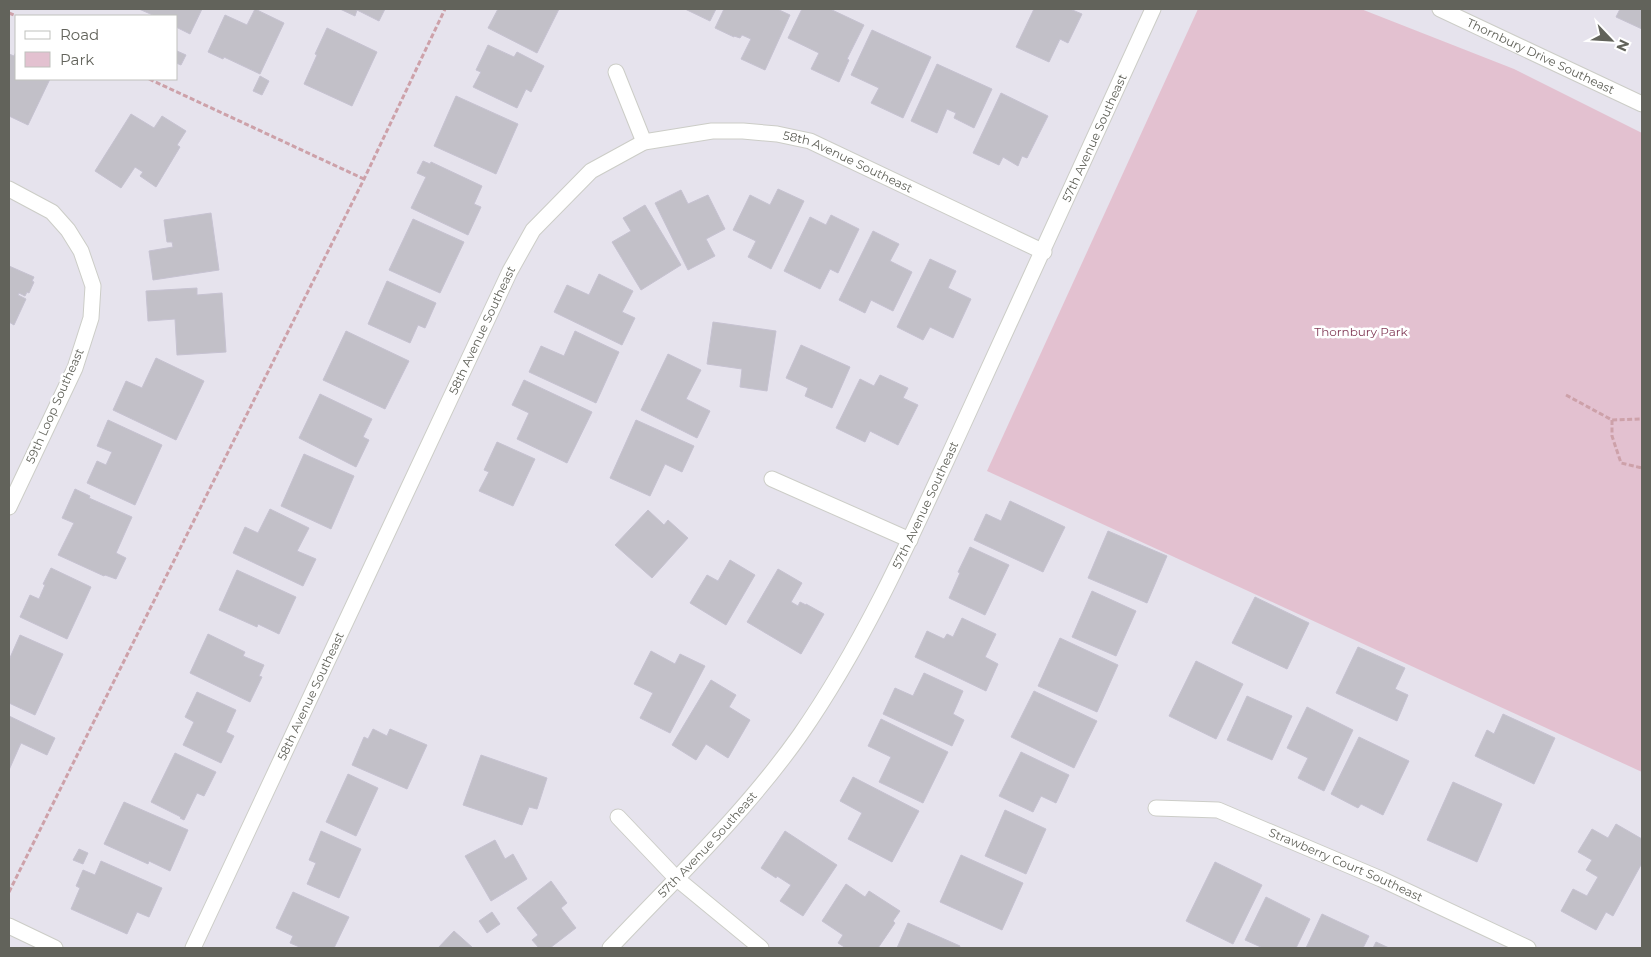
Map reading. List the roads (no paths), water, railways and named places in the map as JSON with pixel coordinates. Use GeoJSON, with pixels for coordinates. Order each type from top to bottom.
{"type":"FeatureCollection","features":[{"type":"Feature","properties":{"kind":"street","name":"57th Avenue Southeast"},"geometry":{"type":"LineString","coordinates":[[610,948],[745,805],[800,734],[858,642],[910,540],[1044,252],[1153,9]]}},
{"type":"Feature","properties":{"kind":"street","name":"Thornbury Drive Southeast"},"geometry":{"type":"LineString","coordinates":[[1440,9],[1642,104]]}},
{"type":"Feature","properties":{"kind":"street"},"geometry":{"type":"LineString","coordinates":[[616,72],[644,142]]}},
{"type":"Feature","properties":{"kind":"street","name":"58th Avenue Southeast"},"geometry":{"type":"LineString","coordinates":[[193,948],[515,263],[533,230],[591,170],[644,142],[712,132],[743,131],[777,134],[810,141],[1044,252]]}},
{"type":"Feature","properties":{"kind":"street","name":"59th Loop Southeast"},"geometry":{"type":"LineString","coordinates":[[9,189],[52,212],[68,230],[81,251],[92,286],[91,318],[75,368],[9,507]]}},
{"type":"Feature","properties":{"kind":"street"},"geometry":{"type":"LineString","coordinates":[[772,480],[910,540]]}},
{"type":"Feature","properties":{"kind":"street","name":"Strawberry Court Southeast"},"geometry":{"type":"LineString","coordinates":[[1156,808],[1218,810],[1381,879],[1528,948]]}},
{"type":"Feature","properties":{"kind":"street"},"geometry":{"type":"LineString","coordinates":[[618,816],[676,878],[761,948]]}},
{"type":"Feature","properties":{"kind":"street"},"geometry":{"type":"LineString","coordinates":[[9,926],[55,948]]}},
{"type":"Feature","properties":{"kind":"park label","name":"Thornbury Park"},"geometry":{"type":"Point","coordinates":[1361,332]}}]}
